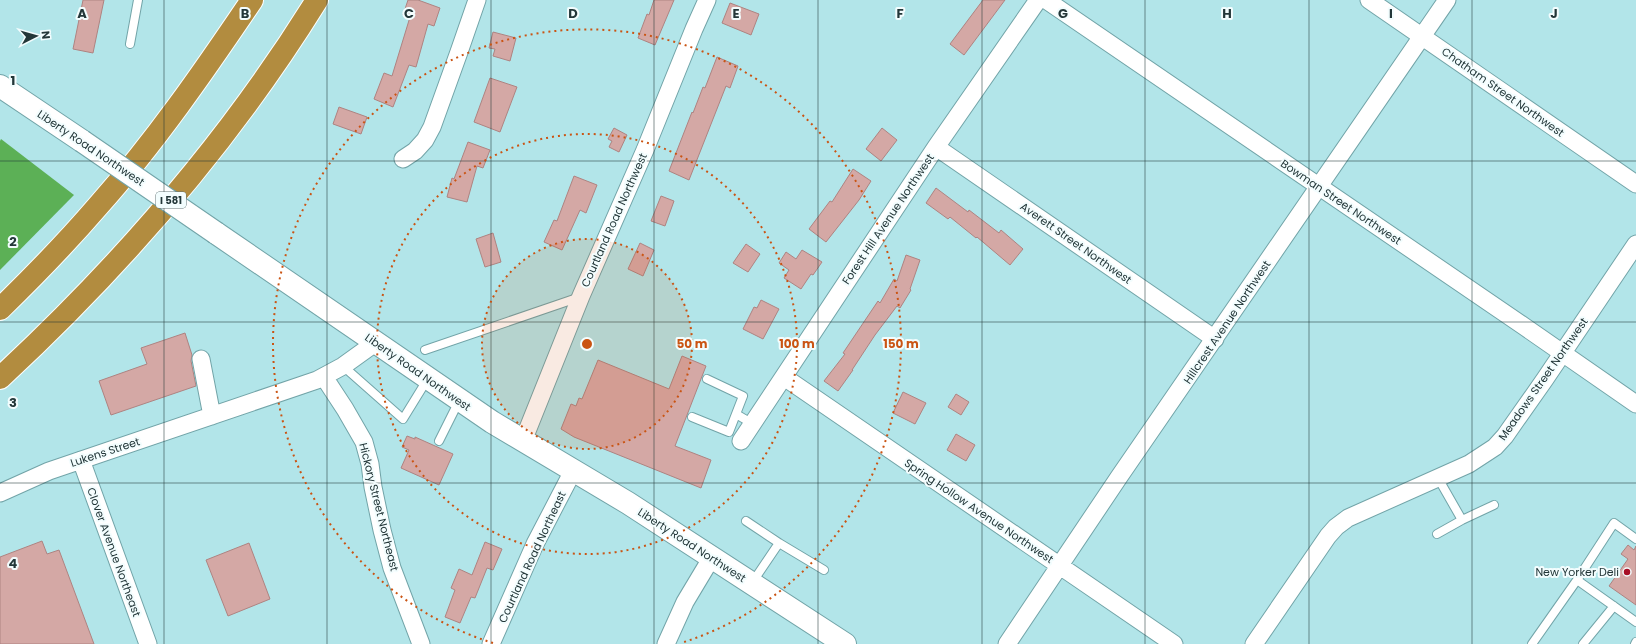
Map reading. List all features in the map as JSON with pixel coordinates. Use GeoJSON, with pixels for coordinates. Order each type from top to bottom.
{"type":"FeatureCollection","features":[{"type":"Feature","properties":{"kind":"highway"},"geometry":{"type":"LineString","coordinates":[[0,309],[66,242],[99,205],[178,105],[252,0]]}},
{"type":"Feature","properties":{"kind":"highway","name":"I 581"},"geometry":{"type":"LineString","coordinates":[[0,378],[61,321],[112,268],[184,184],[248,102],[317,0]]}},
{"type":"Feature","properties":{"kind":"street"},"geometry":{"type":"LineString","coordinates":[[403,159],[415,151],[425,140],[432,127],[460,52],[477,0]]}},
{"type":"Feature","properties":{"kind":"street","name":"Courtland Road Northwest"},"geometry":{"type":"LineString","coordinates":[[522,441],[581,296],[645,150],[707,0]]}},
{"type":"Feature","properties":{"kind":"street","name":"Forest Hill Avenue Northwest"},"geometry":{"type":"LineString","coordinates":[[742,441],[936,147],[1038,0]]}},
{"type":"Feature","properties":{"kind":"street","name":"Bowman Street Northwest"},"geometry":{"type":"LineString","coordinates":[[1046,0],[1636,404]]}},
{"type":"Feature","properties":{"kind":"street","name":"Chatham Street Northwest"},"geometry":{"type":"LineString","coordinates":[[1369,0],[1636,184]]}},
{"type":"Feature","properties":{"kind":"street","name":"Hillcrest Avenue Northwest"},"geometry":{"type":"LineString","coordinates":[[1007,644],[1318,186],[1447,0]]}},
{"type":"Feature","properties":{"kind":"street","name":"Liberty Road Northwest"},"geometry":{"type":"LineString","coordinates":[[0,86],[459,401],[522,441],[628,503],[845,644]]}},
{"type":"Feature","properties":{"kind":"street","name":"Averett Street Northwest"},"geometry":{"type":"LineString","coordinates":[[936,147],[1215,339]]}},
{"type":"Feature","properties":{"kind":"street","name":"Meadows Street Northwest"},"geometry":{"type":"LineString","coordinates":[[1254,644],[1328,536],[1336,527],[1348,518],[1479,459],[1494,448],[1505,436],[1636,244]]}},
{"type":"Feature","properties":{"kind":"street","name":"Lukens Street"},"geometry":{"type":"LineString","coordinates":[[0,492],[49,471],[324,377],[375,343]]}},
{"type":"Feature","properties":{"kind":"street"},"geometry":{"type":"LineString","coordinates":[[201,359],[212,416]]}},
{"type":"Feature","properties":{"kind":"street","name":"Hickory Street Northeast"},"geometry":{"type":"LineString","coordinates":[[324,377],[364,442],[370,464],[382,530],[392,568],[421,644]]}},
{"type":"Feature","properties":{"kind":"street","name":"Spring Hollow Avenue Northwest"},"geometry":{"type":"LineString","coordinates":[[784,377],[1174,644]]}},
{"type":"Feature","properties":{"kind":"street","name":"Clover Avenue Northeast"},"geometry":{"type":"LineString","coordinates":[[81,460],[148,644]]}},
{"type":"Feature","properties":{"kind":"street","name":"Courtland Road Northeast"},"geometry":{"type":"LineString","coordinates":[[491,644],[535,544],[573,471]]}},
{"type":"Feature","properties":{"kind":"street"},"geometry":{"type":"LineString","coordinates":[[666,644],[685,602],[712,557]]}},
{"type":"Feature","properties":{"kind":"lane"},"geometry":{"type":"LineString","coordinates":[[130,44],[138,0]]}},
{"type":"Feature","properties":{"kind":"lane"},"geometry":{"type":"LineString","coordinates":[[426,350],[581,296]]}},
{"type":"Feature","properties":{"kind":"lane"},"geometry":{"type":"LineString","coordinates":[[342,366],[403,419],[428,379]]}},
{"type":"Feature","properties":{"kind":"lane"},"geometry":{"type":"LineString","coordinates":[[692,417],[729,432],[743,396],[707,379]]}},
{"type":"Feature","properties":{"kind":"lane"},"geometry":{"type":"LineString","coordinates":[[439,441],[459,401]]}},
{"type":"Feature","properties":{"kind":"lane"},"geometry":{"type":"LineString","coordinates":[[736,414],[753,424]]}},
{"type":"Feature","properties":{"kind":"lane"},"geometry":{"type":"LineString","coordinates":[[1438,478],[1462,520]]}},
{"type":"Feature","properties":{"kind":"lane"},"geometry":{"type":"LineString","coordinates":[[1437,534],[1494,505]]}},
{"type":"Feature","properties":{"kind":"lane"},"geometry":{"type":"LineString","coordinates":[[746,521],[824,570]]}},
{"type":"Feature","properties":{"kind":"lane"},"geometry":{"type":"LineString","coordinates":[[1532,644],[1577,580],[1614,523],[1636,538]]}},
{"type":"Feature","properties":{"kind":"lane"},"geometry":{"type":"LineString","coordinates":[[752,584],[779,543]]}},
{"type":"Feature","properties":{"kind":"lane"},"geometry":{"type":"LineString","coordinates":[[1577,580],[1636,622]]}},
{"type":"Feature","properties":{"kind":"lane"},"geometry":{"type":"LineString","coordinates":[[1583,644],[1614,606]]}},
{"type":"Feature","properties":{"kind":"green space"},"geometry":{"type":"Polygon","coordinates":[[[1,139],[74,195],[0,270],[0,141],[1,139]]]}},
{"type":"Feature","properties":{"kind":"building"},"geometry":{"type":"Polygon","coordinates":[[[83,0],[104,0],[93,53],[73,49],[83,0]]]}},
{"type":"Feature","properties":{"kind":"building"},"geometry":{"type":"Polygon","coordinates":[[[408,0],[418,0],[440,8],[434,26],[428,24],[416,67],[409,65],[393,107],[374,99],[384,73],[392,76],[410,17],[403,15],[408,0]]]}},
{"type":"Feature","properties":{"kind":"building"},"geometry":{"type":"Polygon","coordinates":[[[654,0],[674,0],[655,45],[638,38],[647,14],[649,15],[654,0]]]}},
{"type":"Feature","properties":{"kind":"building"},"geometry":{"type":"Polygon","coordinates":[[[983,0],[1005,0],[964,55],[950,44],[983,0]]]}},
{"type":"Feature","properties":{"kind":"building"},"geometry":{"type":"Polygon","coordinates":[[[730,3],[759,14],[751,35],[722,23],[730,3]]]}},
{"type":"Feature","properties":{"kind":"building"},"geometry":{"type":"Polygon","coordinates":[[[493,32],[516,38],[510,61],[493,56],[495,49],[489,48],[493,32]]]}},
{"type":"Feature","properties":{"kind":"building"},"geometry":{"type":"Polygon","coordinates":[[[717,57],[738,66],[730,88],[726,86],[689,180],[669,171],[692,112],[693,113],[703,87],[705,88],[717,57]]]}},
{"type":"Feature","properties":{"kind":"building"},"geometry":{"type":"Polygon","coordinates":[[[490,78],[517,87],[500,132],[474,122],[490,78]]]}},
{"type":"Feature","properties":{"kind":"building"},"geometry":{"type":"Polygon","coordinates":[[[339,107],[367,117],[361,134],[333,124],[339,107]]]}},
{"type":"Feature","properties":{"kind":"building"},"geometry":{"type":"Polygon","coordinates":[[[614,128],[627,135],[619,152],[609,147],[612,141],[608,139],[614,128]]]}},
{"type":"Feature","properties":{"kind":"building"},"geometry":{"type":"Polygon","coordinates":[[[882,128],[897,140],[881,161],[866,149],[882,128]]]}},
{"type":"Feature","properties":{"kind":"building"},"geometry":{"type":"Polygon","coordinates":[[[468,142],[490,150],[483,168],[477,166],[467,202],[447,197],[452,178],[454,179],[468,142]]]}},
{"type":"Feature","properties":{"kind":"building"},"geometry":{"type":"Polygon","coordinates":[[[853,169],[871,181],[859,200],[826,242],[809,229],[830,201],[832,202],[853,169]]]}},
{"type":"Feature","properties":{"kind":"building"},"geometry":{"type":"Polygon","coordinates":[[[574,176],[597,185],[586,213],[580,210],[562,250],[544,242],[554,220],[557,221],[574,176]]]}},
{"type":"Feature","properties":{"kind":"building"},"geometry":{"type":"Polygon","coordinates":[[[936,188],[968,212],[969,210],[999,233],[1001,230],[1023,249],[1010,265],[977,237],[976,238],[950,217],[948,219],[926,203],[936,188]]]}},
{"type":"Feature","properties":{"kind":"building"},"geometry":{"type":"Polygon","coordinates":[[[661,196],[674,201],[665,226],[651,221],[661,196]]]}},
{"type":"Feature","properties":{"kind":"building"},"geometry":{"type":"Polygon","coordinates":[[[493,233],[501,262],[485,267],[476,239],[493,233]]]}},
{"type":"Feature","properties":{"kind":"building"},"geometry":{"type":"Polygon","coordinates":[[[640,243],[654,250],[643,276],[628,269],[640,243]]]}},
{"type":"Feature","properties":{"kind":"building"},"geometry":{"type":"Polygon","coordinates":[[[746,244],[760,254],[748,272],[733,263],[746,244]]]}},
{"type":"Feature","properties":{"kind":"building"},"geometry":{"type":"Polygon","coordinates":[[[802,250],[822,262],[813,275],[811,274],[801,289],[784,278],[789,270],[779,263],[786,252],[796,259],[802,250]]]}},
{"type":"Feature","properties":{"kind":"building"},"geometry":{"type":"Polygon","coordinates":[[[906,255],[920,260],[910,289],[911,290],[900,308],[897,306],[875,335],[838,391],[824,381],[845,354],[843,353],[878,301],[880,303],[894,279],[897,281],[906,255]]]}},
{"type":"Feature","properties":{"kind":"building"},"geometry":{"type":"Polygon","coordinates":[[[761,300],[779,309],[763,339],[743,329],[754,307],[757,308],[761,300]]]}},
{"type":"Feature","properties":{"kind":"building"},"geometry":{"type":"Polygon","coordinates":[[[185,333],[192,355],[191,361],[196,386],[111,415],[99,381],[147,364],[141,348],[185,333]]]}},
{"type":"Feature","properties":{"kind":"building"},"geometry":{"type":"Polygon","coordinates":[[[682,356],[706,366],[675,446],[711,460],[701,488],[574,437],[561,429],[571,404],[576,406],[579,398],[582,399],[598,360],[669,389],[682,356]]]}},
{"type":"Feature","properties":{"kind":"building"},"geometry":{"type":"Polygon","coordinates":[[[903,392],[926,403],[915,424],[893,413],[903,392]]]}},
{"type":"Feature","properties":{"kind":"building"},"geometry":{"type":"Polygon","coordinates":[[[956,394],[969,402],[961,415],[948,407],[956,394]]]}},
{"type":"Feature","properties":{"kind":"building"},"geometry":{"type":"Polygon","coordinates":[[[956,434],[975,445],[966,461],[947,450],[956,434]]]}},
{"type":"Feature","properties":{"kind":"building"},"geometry":{"type":"Polygon","coordinates":[[[407,436],[415,439],[415,437],[453,454],[439,485],[401,468],[409,450],[402,447],[407,436]]]}},
{"type":"Feature","properties":{"kind":"building"},"geometry":{"type":"Polygon","coordinates":[[[42,541],[47,554],[59,550],[94,644],[0,644],[0,557],[42,541]]]}},
{"type":"Feature","properties":{"kind":"building"},"geometry":{"type":"Polygon","coordinates":[[[485,542],[502,549],[493,570],[487,568],[475,598],[471,597],[460,623],[445,617],[455,590],[451,588],[459,569],[472,575],[485,542]]]}},
{"type":"Feature","properties":{"kind":"building"},"geometry":{"type":"Polygon","coordinates":[[[249,543],[270,599],[228,616],[206,560],[249,543]]]}},
{"type":"Feature","properties":{"kind":"building","name":"New Yorker Deli"},"geometry":{"type":"Polygon","coordinates":[[[1628,545],[1634,550],[1636,546],[1636,605],[1609,586],[1628,559],[1621,554],[1628,545]]]}},
{"type":"Feature","properties":{"kind":"place","name":"New Yorker Deli"},"geometry":{"type":"Point","coordinates":[1627,572]}}]}
